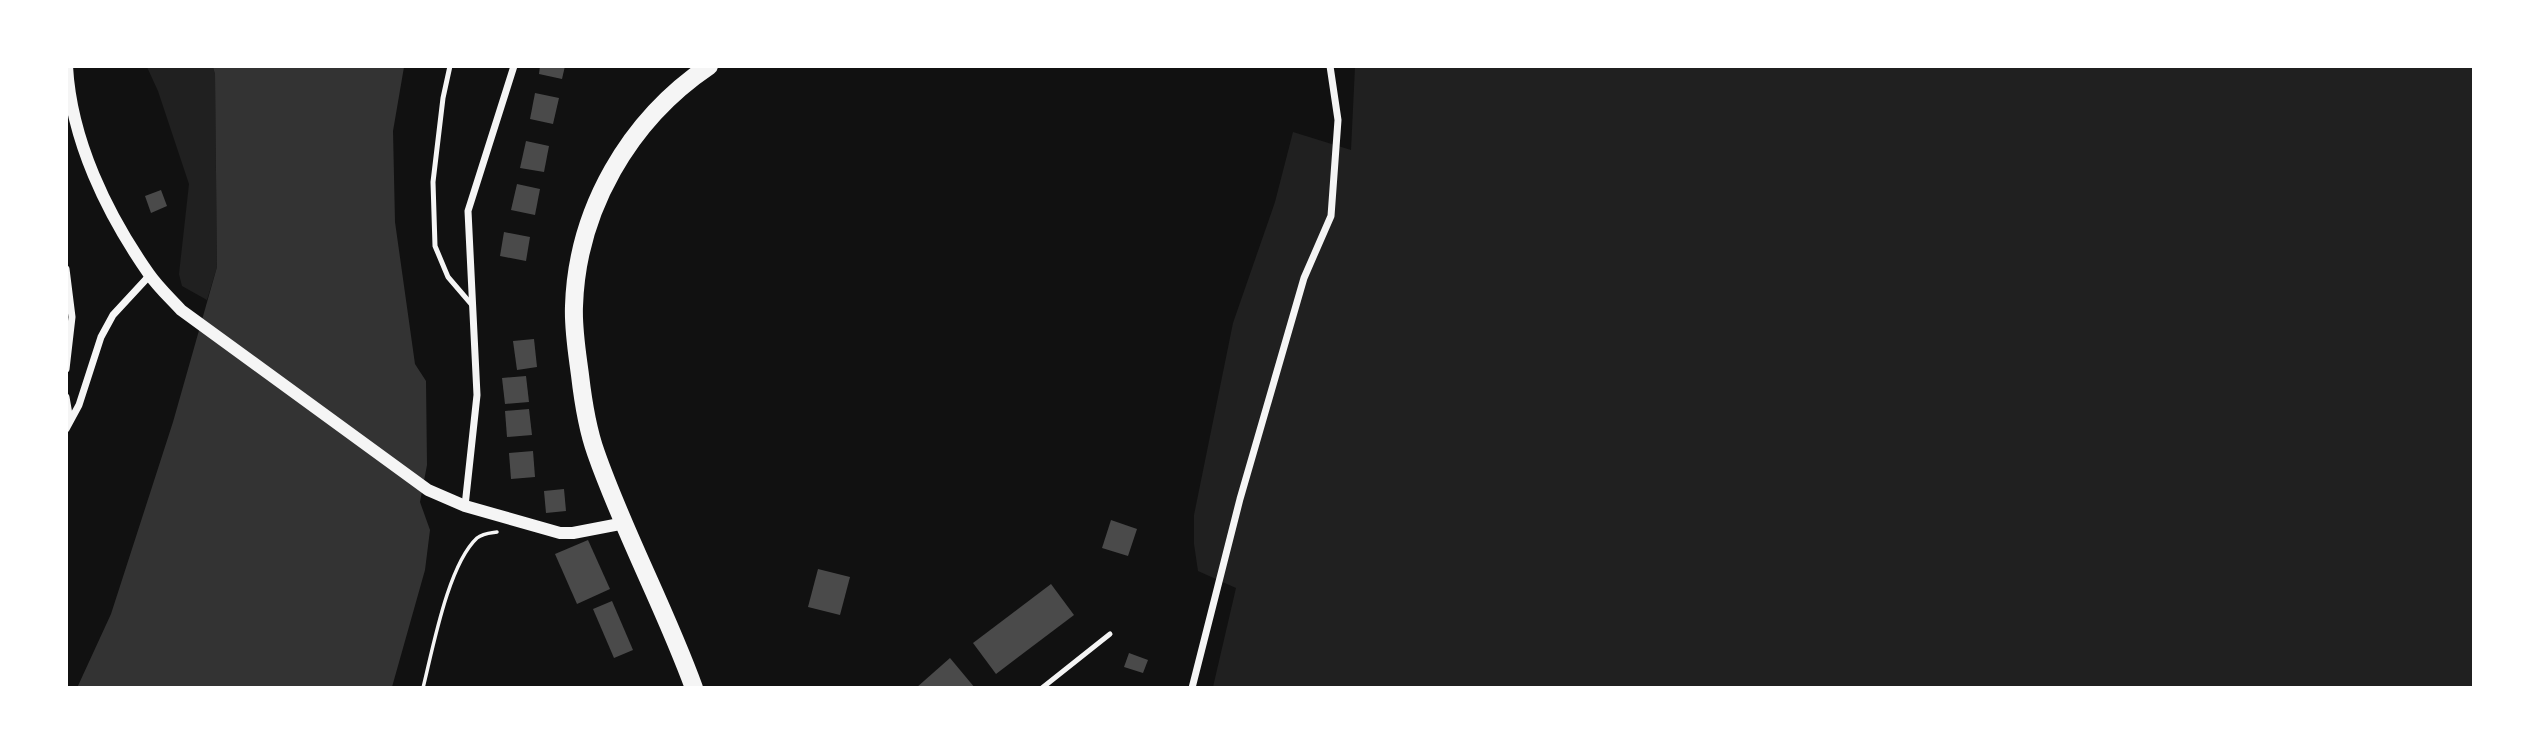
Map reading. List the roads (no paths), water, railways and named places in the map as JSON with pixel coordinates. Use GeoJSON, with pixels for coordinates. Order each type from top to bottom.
{"type":"FeatureCollection","features":[{"type":"Feature","properties":{"kind":"main road"},"geometry":{"type":"LineString","coordinates":[[694,688],[595,451],[588,425],[574,337],[576,276],[585,233],[601,190],[620,158],[648,121],[709,66]]}},
{"type":"Feature","properties":{"kind":"street"},"geometry":{"type":"LineString","coordinates":[[67,66],[77,131],[106,200],[150,275],[181,310],[428,490],[465,506],[560,533],[625,523]]}},
{"type":"Feature","properties":{"kind":"street"},"geometry":{"type":"LineString","coordinates":[[465,506],[477,395],[468,211],[514,66]]}},
{"type":"Feature","properties":{"kind":"street"},"geometry":{"type":"LineString","coordinates":[[1192,688],[1240,499],[1304,278],[1331,216],[1338,120],[1329,66]]}},
{"type":"Feature","properties":{"kind":"street"},"geometry":{"type":"LineString","coordinates":[[66,269],[72,317],[66,369]]}},
{"type":"Feature","properties":{"kind":"street"},"geometry":{"type":"LineString","coordinates":[[66,429],[79,405],[101,337],[113,315],[150,275]]}},
{"type":"Feature","properties":{"kind":"street"},"geometry":{"type":"LineString","coordinates":[[66,397],[69,421]]}},
{"type":"Feature","properties":{"kind":"lane"},"geometry":{"type":"LineString","coordinates":[[450,66],[443,98],[433,182],[435,246],[448,277],[472,305]]}},
{"type":"Feature","properties":{"kind":"lane"},"geometry":{"type":"LineString","coordinates":[[1042,688],[1110,634]]}}]}
